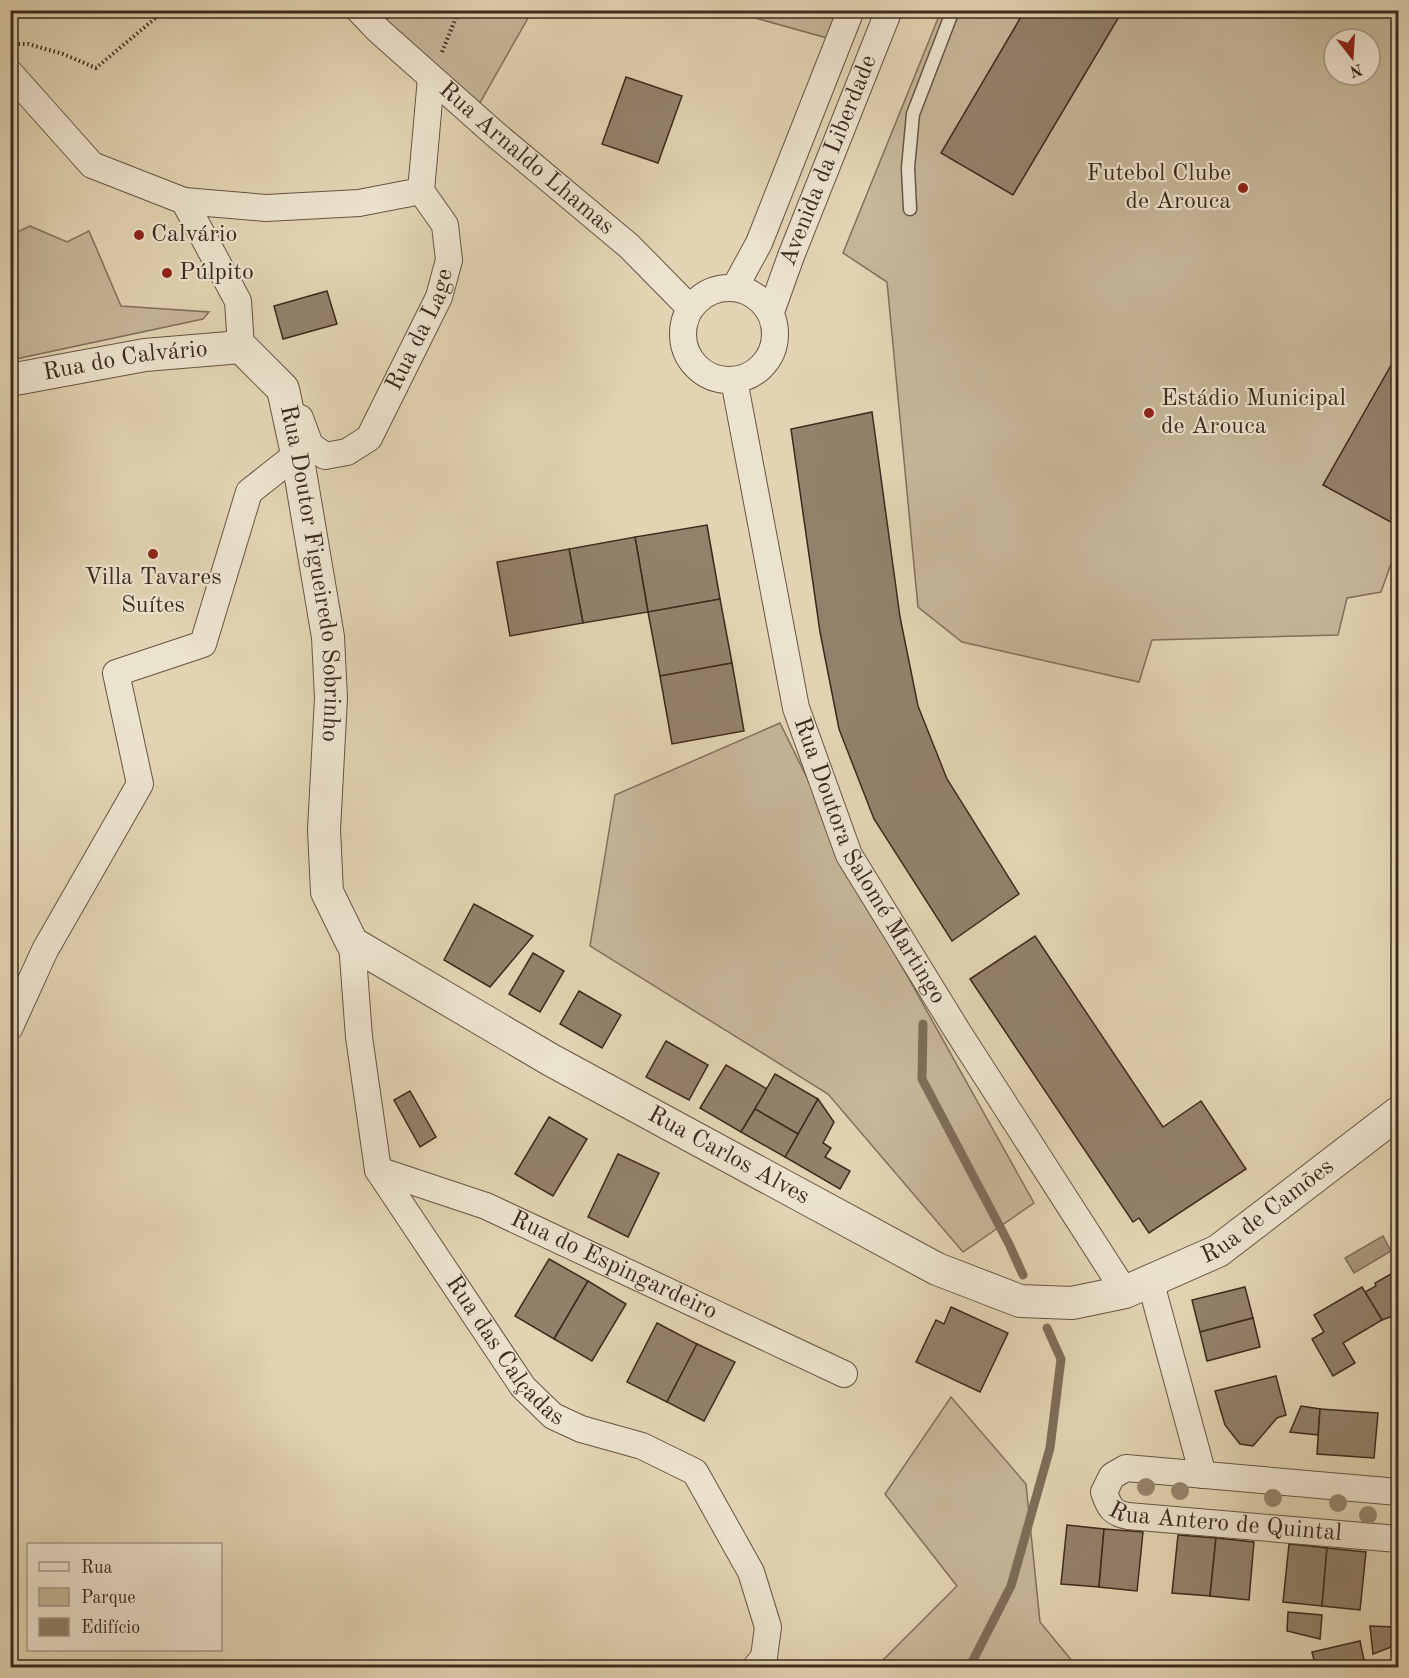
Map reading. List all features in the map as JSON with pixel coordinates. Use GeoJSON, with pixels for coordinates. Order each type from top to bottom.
{"type":"FeatureCollection","features":[{"type":"Feature","properties":{"kind":"street","name":"Rua Arnaldo Lhamas"},"geometry":{"type":"LineString","coordinates":[[359,10],[495,134],[630,246],[690,308]]}},
{"type":"Feature","properties":{"kind":"street","name":"Avenida da Liberdade"},"geometry":{"type":"LineString","coordinates":[[735,287],[759,243],[851,10]]}},
{"type":"Feature","properties":{"kind":"street","name":"Avenida da Liberdade"},"geometry":{"type":"LineString","coordinates":[[771,312],[889,10]]}},
{"type":"Feature","properties":{"kind":"street"},"geometry":{"type":"LineString","coordinates":[[10,73],[92,165],[184,201],[266,208],[359,203],[421,191],[431,78]]}},
{"type":"Feature","properties":{"kind":"street","name":"Rua da Lage"},"geometry":{"type":"LineString","coordinates":[[275,381],[286,380],[310,445],[325,456],[347,452],[369,438],[440,297],[449,260],[445,225],[421,191]]}},
{"type":"Feature","properties":{"kind":"street"},"geometry":{"type":"LineString","coordinates":[[184,201],[238,301],[241,347]]}},
{"type":"Feature","properties":{"kind":"street"},"geometry":{"type":"LineString","coordinates":[[724,287],[735,287],[758,297],[771,312],[777,333],[771,356],[757,372],[734,380],[723,380],[698,369],[688,356],[683,340],[684,324],[690,308],[709,292],[724,287]]}},
{"type":"Feature","properties":{"kind":"street","name":"Rua Doutor Figueiredo Sobrinho"},"geometry":{"type":"LineString","coordinates":[[241,347],[283,389],[297,454],[328,637],[331,698],[324,830],[327,892],[352,943]]}},
{"type":"Feature","properties":{"kind":"street","name":"Rua do Calvário"},"geometry":{"type":"LineString","coordinates":[[10,380],[145,355],[241,347]]}},
{"type":"Feature","properties":{"kind":"street","name":"Rua Doutora Salomé Martingo"},"geometry":{"type":"LineString","coordinates":[[734,380],[796,708],[849,855],[958,1032],[1137,1286]]}},
{"type":"Feature","properties":{"kind":"street"},"geometry":{"type":"LineString","coordinates":[[10,1027],[45,951],[140,784],[116,673],[203,644],[249,492],[297,454]]}},
{"type":"Feature","properties":{"kind":"street","name":"Rua Carlos Alves"},"geometry":{"type":"LineString","coordinates":[[352,943],[551,1060],[937,1269],[1020,1301],[1072,1302],[1137,1286]]}},
{"type":"Feature","properties":{"kind":"street","name":"Rua das Calçadas"},"geometry":{"type":"LineString","coordinates":[[352,943],[359,1037],[378,1170],[523,1387],[553,1416],[581,1429],[642,1446],[695,1472],[751,1572],[768,1627],[764,1657],[755,1668]]}},
{"type":"Feature","properties":{"kind":"street","name":"Rua de Camões"},"geometry":{"type":"LineString","coordinates":[[1137,1286],[1218,1251],[1398,1113]]}},
{"type":"Feature","properties":{"kind":"street","name":"Rua do Espingardeiro"},"geometry":{"type":"LineString","coordinates":[[378,1170],[486,1206],[844,1374]]}},
{"type":"Feature","properties":{"kind":"street","name":"Rua Antero de Quintal"},"geometry":{"type":"LineString","coordinates":[[1137,1286],[1203,1475]]}},
{"type":"Feature","properties":{"kind":"street","name":"Rua Antero de Quintal"},"geometry":{"type":"LineString","coordinates":[[1398,1492],[1126,1468],[1112,1476],[1104,1492],[1108,1506],[1116,1514],[1128,1516],[1398,1539]]}},
{"type":"Feature","properties":{"kind":"lane"},"geometry":{"type":"LineString","coordinates":[[910,209],[908,168],[913,114],[953,10]]}},
{"type":"Feature","properties":{"kind":"path"},"geometry":{"type":"LineString","coordinates":[[10,45],[28,44],[63,54],[96,68],[165,10]]}},
{"type":"Feature","properties":{"kind":"path"},"geometry":{"type":"LineString","coordinates":[[431,78],[459,10]]}},
{"type":"Feature","properties":{"kind":"green space"},"geometry":{"type":"Polygon","coordinates":[[[394,11],[532,11],[473,115],[378,30],[394,11]]]}},
{"type":"Feature","properties":{"kind":"green space"},"geometry":{"type":"Polygon","coordinates":[[[730,11],[851,11],[838,41],[730,11]]]}},
{"type":"Feature","properties":{"kind":"green space","name":"Estádio Municipal de Arouca"},"geometry":{"type":"Polygon","coordinates":[[[941,11],[1398,11],[1398,544],[1381,592],[1347,598],[1338,635],[1152,640],[1139,682],[962,642],[918,607],[887,282],[843,253],[941,11]]]}},
{"type":"Feature","properties":{"kind":"green space"},"geometry":{"type":"Polygon","coordinates":[[[30,226],[67,242],[89,231],[121,306],[209,312],[203,319],[11,360],[11,235],[30,226]]]}},
{"type":"Feature","properties":{"kind":"green space"},"geometry":{"type":"Polygon","coordinates":[[[780,723],[885,936],[1034,1203],[963,1252],[828,1094],[590,946],[615,795],[780,723]]]}},
{"type":"Feature","properties":{"kind":"green space"},"geometry":{"type":"Polygon","coordinates":[[[951,1397],[1026,1484],[1040,1622],[1077,1667],[876,1667],[957,1586],[885,1494],[951,1397]]]}},
{"type":"Feature","properties":{"kind":"shaded area"},"geometry":{"type":"Polygon","coordinates":[[[1383,1236],[1391,1251],[1354,1273],[1345,1258],[1383,1236]]]}},
{"type":"Feature","properties":{"kind":"building"},"geometry":{"type":"Polygon","coordinates":[[[1025,10],[1123,10],[1013,195],[941,153],[1025,10]]]}},
{"type":"Feature","properties":{"kind":"building"},"geometry":{"type":"Polygon","coordinates":[[[626,77],[682,96],[658,163],[602,144],[626,77]]]}},
{"type":"Feature","properties":{"kind":"building"},"geometry":{"type":"Polygon","coordinates":[[[327,291],[337,324],[283,339],[274,306],[327,291]]]}},
{"type":"Feature","properties":{"kind":"building"},"geometry":{"type":"Polygon","coordinates":[[[1398,353],[1398,526],[1323,485],[1398,353]]]}},
{"type":"Feature","properties":{"kind":"building"},"geometry":{"type":"Polygon","coordinates":[[[872,412],[900,617],[918,706],[947,779],[1019,894],[952,941],[874,819],[839,729],[820,632],[791,429],[872,412]]]}},
{"type":"Feature","properties":{"kind":"building"},"geometry":{"type":"Polygon","coordinates":[[[707,525],[720,599],[648,612],[635,537],[707,525]]]}},
{"type":"Feature","properties":{"kind":"building"},"geometry":{"type":"Polygon","coordinates":[[[635,537],[648,612],[583,623],[569,549],[635,537]]]}},
{"type":"Feature","properties":{"kind":"building"},"geometry":{"type":"Polygon","coordinates":[[[569,549],[583,623],[510,636],[497,562],[569,549]]]}},
{"type":"Feature","properties":{"kind":"building"},"geometry":{"type":"Polygon","coordinates":[[[720,599],[732,663],[660,676],[648,612],[720,599]]]}},
{"type":"Feature","properties":{"kind":"building"},"geometry":{"type":"Polygon","coordinates":[[[732,663],[744,731],[672,744],[660,676],[732,663]]]}},
{"type":"Feature","properties":{"kind":"building"},"geometry":{"type":"Polygon","coordinates":[[[474,904],[533,936],[490,987],[444,960],[474,904]]]}},
{"type":"Feature","properties":{"kind":"building"},"geometry":{"type":"Polygon","coordinates":[[[1035,936],[1163,1127],[1201,1101],[1246,1169],[1149,1233],[1139,1218],[1133,1222],[970,979],[1035,936]]]}},
{"type":"Feature","properties":{"kind":"building"},"geometry":{"type":"Polygon","coordinates":[[[533,953],[564,971],[540,1012],[509,994],[533,953]]]}},
{"type":"Feature","properties":{"kind":"building"},"geometry":{"type":"Polygon","coordinates":[[[579,991],[621,1015],[602,1048],[560,1024],[579,991]]]}},
{"type":"Feature","properties":{"kind":"building"},"geometry":{"type":"Polygon","coordinates":[[[666,1041],[708,1065],[689,1100],[646,1077],[666,1041]]]}},
{"type":"Feature","properties":{"kind":"building"},"geometry":{"type":"Polygon","coordinates":[[[726,1065],[767,1089],[741,1132],[700,1108],[726,1065]]]}},
{"type":"Feature","properties":{"kind":"building"},"geometry":{"type":"Polygon","coordinates":[[[775,1074],[818,1099],[798,1134],[755,1109],[775,1074]]]}},
{"type":"Feature","properties":{"kind":"building"},"geometry":{"type":"Polygon","coordinates":[[[410,1091],[436,1137],[420,1147],[394,1100],[410,1091]]]}},
{"type":"Feature","properties":{"kind":"building"},"geometry":{"type":"Polygon","coordinates":[[[818,1099],[834,1122],[823,1143],[831,1148],[825,1157],[850,1171],[840,1189],[785,1157],[818,1099]]]}},
{"type":"Feature","properties":{"kind":"building"},"geometry":{"type":"Polygon","coordinates":[[[755,1109],[798,1134],[785,1157],[741,1132],[755,1109]]]}},
{"type":"Feature","properties":{"kind":"building"},"geometry":{"type":"Polygon","coordinates":[[[549,1117],[587,1139],[553,1196],[515,1174],[549,1117]]]}},
{"type":"Feature","properties":{"kind":"building"},"geometry":{"type":"Polygon","coordinates":[[[618,1154],[659,1173],[628,1237],[588,1217],[618,1154]]]}},
{"type":"Feature","properties":{"kind":"building"},"geometry":{"type":"Polygon","coordinates":[[[549,1259],[588,1281],[554,1339],[515,1316],[549,1259]]]}},
{"type":"Feature","properties":{"kind":"building"},"geometry":{"type":"Polygon","coordinates":[[[1398,1270],[1398,1314],[1382,1320],[1365,1292],[1376,1286],[1375,1283],[1398,1270]]]}},
{"type":"Feature","properties":{"kind":"building"},"geometry":{"type":"Polygon","coordinates":[[[588,1281],[626,1304],[592,1361],[554,1339],[588,1281]]]}},
{"type":"Feature","properties":{"kind":"building"},"geometry":{"type":"Polygon","coordinates":[[[1245,1287],[1253,1318],[1200,1332],[1192,1300],[1245,1287]]]}},
{"type":"Feature","properties":{"kind":"building"},"geometry":{"type":"Polygon","coordinates":[[[1362,1287],[1382,1320],[1343,1343],[1355,1363],[1333,1376],[1312,1339],[1324,1332],[1314,1315],[1362,1287]]]}},
{"type":"Feature","properties":{"kind":"building"},"geometry":{"type":"Polygon","coordinates":[[[951,1307],[1008,1333],[980,1392],[916,1362],[936,1320],[944,1324],[951,1307]]]}},
{"type":"Feature","properties":{"kind":"building"},"geometry":{"type":"Polygon","coordinates":[[[1253,1318],[1260,1347],[1207,1361],[1200,1332],[1253,1318]]]}},
{"type":"Feature","properties":{"kind":"building"},"geometry":{"type":"Polygon","coordinates":[[[657,1323],[697,1344],[667,1402],[627,1382],[657,1323]]]}},
{"type":"Feature","properties":{"kind":"building"},"geometry":{"type":"Polygon","coordinates":[[[697,1344],[735,1362],[704,1421],[667,1402],[697,1344]]]}},
{"type":"Feature","properties":{"kind":"building"},"geometry":{"type":"Polygon","coordinates":[[[1276,1376],[1286,1415],[1277,1418],[1253,1446],[1240,1444],[1225,1425],[1215,1391],[1276,1376]]]}},
{"type":"Feature","properties":{"kind":"building"},"geometry":{"type":"Polygon","coordinates":[[[1301,1406],[1320,1409],[1318,1435],[1290,1432],[1301,1406]]]}},
{"type":"Feature","properties":{"kind":"building"},"geometry":{"type":"Polygon","coordinates":[[[1320,1409],[1378,1413],[1374,1458],[1317,1454],[1320,1409]]]}},
{"type":"Feature","properties":{"kind":"building"},"geometry":{"type":"Polygon","coordinates":[[[1067,1525],[1104,1529],[1099,1587],[1061,1584],[1067,1525]]]}},
{"type":"Feature","properties":{"kind":"building"},"geometry":{"type":"Polygon","coordinates":[[[1104,1529],[1143,1532],[1137,1591],[1099,1587],[1104,1529]]]}},
{"type":"Feature","properties":{"kind":"building"},"geometry":{"type":"Polygon","coordinates":[[[1178,1535],[1216,1538],[1210,1596],[1172,1593],[1178,1535]]]}},
{"type":"Feature","properties":{"kind":"building"},"geometry":{"type":"Polygon","coordinates":[[[1216,1538],[1254,1542],[1249,1600],[1210,1596],[1216,1538]]]}},
{"type":"Feature","properties":{"kind":"building"},"geometry":{"type":"Polygon","coordinates":[[[1289,1544],[1327,1548],[1322,1606],[1283,1602],[1289,1544]]]}},
{"type":"Feature","properties":{"kind":"building"},"geometry":{"type":"Polygon","coordinates":[[[1327,1548],[1366,1552],[1360,1610],[1322,1606],[1327,1548]]]}},
{"type":"Feature","properties":{"kind":"building"},"geometry":{"type":"Polygon","coordinates":[[[1288,1612],[1322,1615],[1320,1639],[1287,1631],[1288,1612]]]}},
{"type":"Feature","properties":{"kind":"building"},"geometry":{"type":"Polygon","coordinates":[[[1370,1626],[1396,1627],[1394,1646],[1373,1654],[1370,1626]]]}},
{"type":"Feature","properties":{"kind":"building"},"geometry":{"type":"Polygon","coordinates":[[[1360,1641],[1365,1665],[1355,1668],[1316,1668],[1312,1652],[1360,1641]]]}},
{"type":"Feature","properties":{"kind":"waterway"},"geometry":{"type":"LineString","coordinates":[[923,1024],[922,1079],[1023,1275]]}},
{"type":"Feature","properties":{"kind":"waterway"},"geometry":{"type":"LineString","coordinates":[[969,1668],[1011,1586],[1050,1448],[1061,1359],[1047,1328]]}},
{"type":"Feature","properties":{"kind":"place","name":"Futebol Clube de Arouca"},"geometry":{"type":"Point","coordinates":[1243,188]}},
{"type":"Feature","properties":{"kind":"place","name":"Calvário"},"geometry":{"type":"Point","coordinates":[139,235]}},
{"type":"Feature","properties":{"kind":"place","name":"Púlpito"},"geometry":{"type":"Point","coordinates":[167,273]}},
{"type":"Feature","properties":{"kind":"place","name":"Estádio Municipal de Arouca"},"geometry":{"type":"Point","coordinates":[1149,413]}},
{"type":"Feature","properties":{"kind":"place","name":"Villa Tavares Suítes"},"geometry":{"type":"Point","coordinates":[153,554]}}]}
